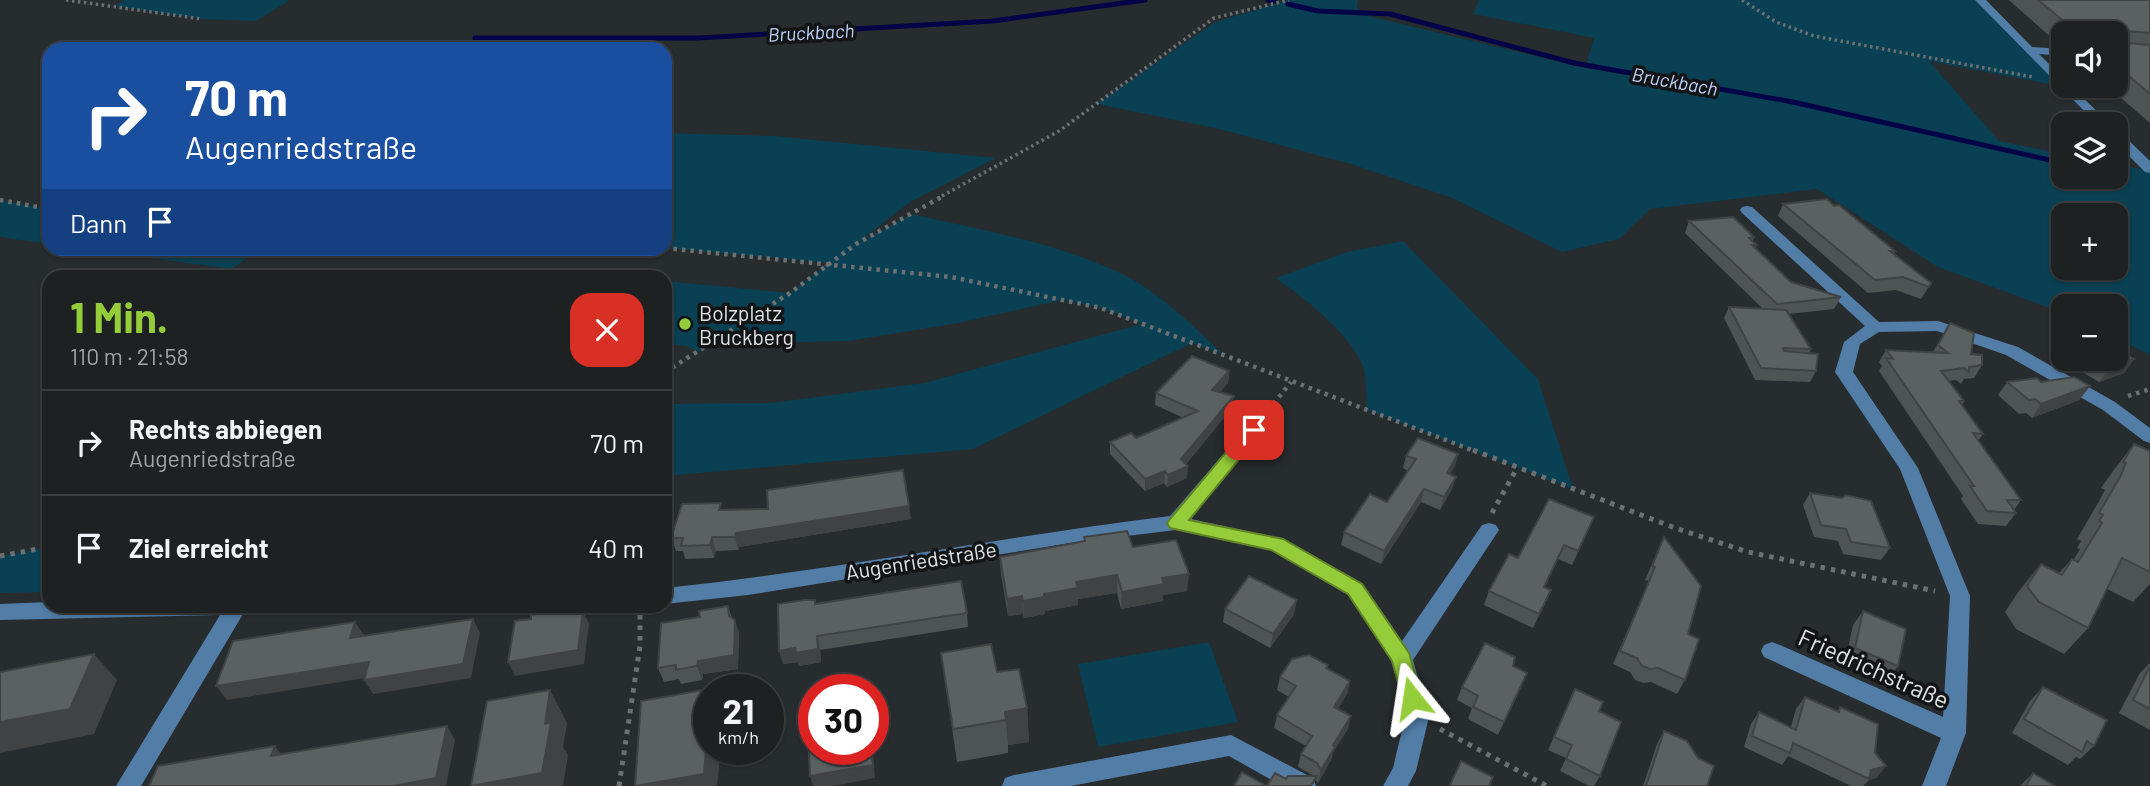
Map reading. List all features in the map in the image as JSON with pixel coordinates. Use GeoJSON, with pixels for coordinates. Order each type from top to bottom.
{"type":"FeatureCollection","features":[{"type":"Feature","properties":{"kind":"street"},"geometry":{"type":"LineString","coordinates":[[1980,0],[2051,73]]}},
{"type":"Feature","properties":{"kind":"street"},"geometry":{"type":"LineString","coordinates":[[2029,50],[2051,51]]}},
{"type":"Feature","properties":{"kind":"street"},"geometry":{"type":"LineString","coordinates":[[2077,98],[2091,112]]}},
{"type":"Feature","properties":{"kind":"street"},"geometry":{"type":"LineString","coordinates":[[2128,148],[2150,169]]}},
{"type":"Feature","properties":{"kind":"street"},"geometry":{"type":"LineString","coordinates":[[1747,210],[1875,327],[1938,326],[2012,351],[2109,406],[2150,437]]}},
{"type":"Feature","properties":{"kind":"street","name":"Friedrichstraße"},"geometry":{"type":"LineString","coordinates":[[1875,327],[1852,342],[1844,372],[1909,468],[1960,596],[1954,733],[1934,786]]}},
{"type":"Feature","properties":{"kind":"street"},"geometry":{"type":"LineString","coordinates":[[1176,523],[1254,430]]}},
{"type":"Feature","properties":{"kind":"street","name":"Augenriedstraße"},"geometry":{"type":"LineString","coordinates":[[672,595],[748,587],[1176,523],[1276,544],[1355,589],[1402,659],[1417,717],[1404,771],[1395,786]]}},
{"type":"Feature","properties":{"kind":"street"},"geometry":{"type":"LineString","coordinates":[[1402,659],[1489,530]]}},
{"type":"Feature","properties":{"kind":"street"},"geometry":{"type":"LineString","coordinates":[[0,612],[42,611]]}},
{"type":"Feature","properties":{"kind":"street"},"geometry":{"type":"LineString","coordinates":[[128,786],[233,613]]}},
{"type":"Feature","properties":{"kind":"street","name":"Friedrichstraße"},"geometry":{"type":"LineString","coordinates":[[1772,651],[1954,733]]}},
{"type":"Feature","properties":{"kind":"street"},"geometry":{"type":"LineString","coordinates":[[1014,786],[1231,745],[1304,786]]}},
{"type":"Feature","properties":{"kind":"path"},"geometry":{"type":"LineString","coordinates":[[66,0],[202,19]]}},
{"type":"Feature","properties":{"kind":"path"},"geometry":{"type":"LineString","coordinates":[[672,368],[790,293],[856,244],[1059,131],[1214,18],[1289,0]]}},
{"type":"Feature","properties":{"kind":"path"},"geometry":{"type":"LineString","coordinates":[[1742,0],[1766,19],[1804,33],[2051,83]]}},
{"type":"Feature","properties":{"kind":"path"},"geometry":{"type":"LineString","coordinates":[[0,200],[42,208]]}},
{"type":"Feature","properties":{"kind":"path"},"geometry":{"type":"LineString","coordinates":[[672,249],[830,262],[951,278],[1101,308],[1675,528],[1748,552],[1960,596]]}},
{"type":"Feature","properties":{"kind":"path"},"geometry":{"type":"LineString","coordinates":[[1254,430],[1292,382]]}},
{"type":"Feature","properties":{"kind":"path"},"geometry":{"type":"LineString","coordinates":[[2137,391],[2150,389]]}},
{"type":"Feature","properties":{"kind":"path"},"geometry":{"type":"LineString","coordinates":[[1489,530],[1492,511],[1517,468]]}},
{"type":"Feature","properties":{"kind":"path"},"geometry":{"type":"LineString","coordinates":[[0,556],[42,548]]}},
{"type":"Feature","properties":{"kind":"path"},"geometry":{"type":"LineString","coordinates":[[620,786],[640,646],[640,613]]}},
{"type":"Feature","properties":{"kind":"path"},"geometry":{"type":"LineString","coordinates":[[1417,717],[1547,786]]}},
{"type":"Feature","properties":{"kind":"shaded area"},"geometry":{"type":"Polygon","coordinates":[[[125,0],[290,0],[256,21],[202,19],[114,6],[125,0]]]}},
{"type":"Feature","properties":{"kind":"shaded area"},"geometry":{"type":"Polygon","coordinates":[[[1289,0],[1358,0],[1357,8],[1364,15],[1581,67],[1645,78],[1586,65],[1594,38],[1473,14],[1479,0],[1980,0],[2051,73],[2051,84],[1929,61],[1999,141],[2051,152],[2051,189],[2128,189],[2128,167],[2150,170],[2150,355],[2128,344],[2128,294],[2051,294],[2051,309],[1938,267],[1817,189],[1650,209],[1619,239],[1562,252],[1452,198],[1351,164],[1215,128],[1097,104],[1215,22],[1289,0]]]}},
{"type":"Feature","properties":{"kind":"shaded area"},"geometry":{"type":"Polygon","coordinates":[[[672,133],[774,136],[996,158],[910,202],[856,244],[912,214],[1043,245],[1094,262],[1133,280],[1174,309],[1224,355],[1192,343],[973,449],[672,475],[672,404],[770,403],[924,383],[1142,324],[1101,308],[1062,300],[958,323],[848,341],[712,344],[699,352],[686,346],[672,345],[672,282],[790,293],[829,263],[672,249],[672,133]]]}},
{"type":"Feature","properties":{"kind":"shaded area"},"geometry":{"type":"Polygon","coordinates":[[[0,200],[42,208],[42,243],[0,237],[0,200]]]}},
{"type":"Feature","properties":{"kind":"shaded area"},"geometry":{"type":"Polygon","coordinates":[[[1403,241],[1538,379],[1573,489],[1367,410],[1366,382],[1357,355],[1326,318],[1276,278],[1347,252],[1403,241]]]}},
{"type":"Feature","properties":{"kind":"shaded area"},"geometry":{"type":"Polygon","coordinates":[[[136,256],[249,256],[232,269],[136,256]]]}},
{"type":"Feature","properties":{"kind":"shaded area"},"geometry":{"type":"Polygon","coordinates":[[[42,548],[42,592],[0,593],[0,556],[42,548]]]}},
{"type":"Feature","properties":{"kind":"shaded area"},"geometry":{"type":"Polygon","coordinates":[[[1209,642],[1238,722],[1098,747],[1078,664],[1209,642]]]}},
{"type":"Feature","properties":{"kind":"building"},"geometry":{"type":"Polygon","coordinates":[[[2038,0],[2150,0],[2150,33],[2128,31],[2128,21],[2063,21],[2038,0]]]}},
{"type":"Feature","properties":{"kind":"building"},"geometry":{"type":"Polygon","coordinates":[[[2128,43],[2150,45],[2150,94],[2128,75],[2128,43]]]}},
{"type":"Feature","properties":{"kind":"building"},"geometry":{"type":"Polygon","coordinates":[[[1827,199],[1834,206],[1839,205],[1895,251],[1890,251],[1931,283],[1929,287],[1903,277],[1875,280],[1783,204],[1827,199]]]}},
{"type":"Feature","properties":{"kind":"building"},"geometry":{"type":"Polygon","coordinates":[[[1733,217],[1754,237],[1749,238],[1757,245],[1752,245],[1791,282],[1841,297],[1777,304],[1689,221],[1733,217]]]}},
{"type":"Feature","properties":{"kind":"building"},"geometry":{"type":"Polygon","coordinates":[[[1729,307],[1786,310],[1811,349],[1783,348],[1784,351],[1818,354],[1816,371],[1761,368],[1729,307]]]}},
{"type":"Feature","properties":{"kind":"building"},"geometry":{"type":"Polygon","coordinates":[[[1950,323],[1974,333],[1971,354],[1982,355],[1982,365],[1969,367],[1969,372],[1964,368],[1941,371],[1964,401],[1959,401],[1983,434],[1973,433],[2021,500],[2007,500],[2016,513],[1987,511],[1970,486],[1974,486],[1886,358],[1893,359],[1886,350],[1948,353],[1938,345],[1950,323]]]}},
{"type":"Feature","properties":{"kind":"building"},"geometry":{"type":"Polygon","coordinates":[[[1192,356],[1229,371],[1212,390],[1234,396],[1181,459],[1188,466],[1168,475],[1165,471],[1145,479],[1110,442],[1131,433],[1136,438],[1198,411],[1156,393],[1192,356]]]}},
{"type":"Feature","properties":{"kind":"building"},"geometry":{"type":"Polygon","coordinates":[[[2074,377],[2090,386],[2041,404],[2035,399],[2029,400],[2007,382],[2037,378],[2041,382],[2074,377]]]}},
{"type":"Feature","properties":{"kind":"building"},"geometry":{"type":"Polygon","coordinates":[[[1418,438],[1458,454],[1447,473],[1456,477],[1444,497],[1424,489],[1384,551],[1344,532],[1370,494],[1387,502],[1416,459],[1406,456],[1418,438]]]}},
{"type":"Feature","properties":{"kind":"building"},"geometry":{"type":"Polygon","coordinates":[[[2134,444],[2150,451],[2150,572],[2122,558],[2088,628],[2039,602],[2027,586],[2041,564],[2062,575],[2072,559],[2078,562],[2102,523],[2099,521],[2103,515],[2099,513],[2120,477],[2126,463],[2123,462],[2134,444]]]}},
{"type":"Feature","properties":{"kind":"building"},"geometry":{"type":"Polygon","coordinates":[[[903,470],[909,506],[736,533],[735,537],[712,537],[710,545],[681,546],[683,538],[672,538],[682,504],[721,503],[719,510],[768,509],[767,490],[903,470]]]}},
{"type":"Feature","properties":{"kind":"building"},"geometry":{"type":"Polygon","coordinates":[[[1810,493],[1842,498],[1846,495],[1871,501],[1890,548],[1851,542],[1846,529],[1821,525],[1810,493]]]}},
{"type":"Feature","properties":{"kind":"building"},"geometry":{"type":"Polygon","coordinates":[[[1549,499],[1594,517],[1578,551],[1564,545],[1544,587],[1551,590],[1539,614],[1489,591],[1509,554],[1518,558],[1549,499]]]}},
{"type":"Feature","properties":{"kind":"building"},"geometry":{"type":"Polygon","coordinates":[[[1127,531],[1133,547],[1176,540],[1189,574],[1162,578],[1164,584],[1122,592],[1117,575],[1076,582],[1078,588],[1044,594],[1044,597],[1023,601],[1022,596],[1007,599],[1000,557],[1085,541],[1084,537],[1127,531]]]}},
{"type":"Feature","properties":{"kind":"building"},"geometry":{"type":"Polygon","coordinates":[[[1664,537],[1701,586],[1688,634],[1699,639],[1685,680],[1658,668],[1642,666],[1637,658],[1620,651],[1655,567],[1652,566],[1664,537]]]}},
{"type":"Feature","properties":{"kind":"building"},"geometry":{"type":"Polygon","coordinates":[[[1249,576],[1297,600],[1273,634],[1225,609],[1249,576]]]}},
{"type":"Feature","properties":{"kind":"building"},"geometry":{"type":"Polygon","coordinates":[[[961,581],[967,613],[817,636],[818,649],[796,653],[795,648],[779,651],[778,604],[815,600],[815,604],[961,581]]]}},
{"type":"Feature","properties":{"kind":"building"},"geometry":{"type":"Polygon","coordinates":[[[728,606],[729,616],[735,620],[734,655],[698,661],[697,666],[676,670],[676,665],[658,668],[661,623],[700,617],[699,611],[728,606]]]}},
{"type":"Feature","properties":{"kind":"building"},"geometry":{"type":"Polygon","coordinates":[[[1863,611],[1906,629],[1898,666],[1855,648],[1863,611]]]}},
{"type":"Feature","properties":{"kind":"building"},"geometry":{"type":"Polygon","coordinates":[[[583,613],[578,650],[508,662],[515,621],[531,619],[531,615],[583,613]]]}},
{"type":"Feature","properties":{"kind":"building"},"geometry":{"type":"Polygon","coordinates":[[[473,619],[463,664],[364,680],[369,662],[216,686],[233,641],[355,622],[350,638],[473,619]]]}},
{"type":"Feature","properties":{"kind":"building"},"geometry":{"type":"Polygon","coordinates":[[[1485,643],[1515,657],[1513,666],[1527,673],[1504,722],[1473,707],[1478,696],[1462,687],[1485,643]]]}},
{"type":"Feature","properties":{"kind":"building"},"geometry":{"type":"Polygon","coordinates":[[[991,644],[997,672],[1019,669],[1027,708],[1005,712],[1006,720],[953,729],[941,653],[991,644]]]}},
{"type":"Feature","properties":{"kind":"building"},"geometry":{"type":"Polygon","coordinates":[[[94,654],[70,709],[0,722],[0,672],[94,654]]]}},
{"type":"Feature","properties":{"kind":"building"},"geometry":{"type":"Polygon","coordinates":[[[1309,655],[1350,681],[1334,707],[1351,716],[1321,770],[1317,763],[1301,754],[1312,736],[1277,715],[1296,686],[1280,677],[1292,659],[1309,655]]]}},
{"type":"Feature","properties":{"kind":"building"},"geometry":{"type":"Polygon","coordinates":[[[2150,666],[2150,709],[2133,700],[2150,666]]]}},
{"type":"Feature","properties":{"kind":"building"},"geometry":{"type":"Polygon","coordinates":[[[2043,687],[2107,720],[2094,746],[2087,741],[2082,752],[2024,719],[2043,687]]]}},
{"type":"Feature","properties":{"kind":"building"},"geometry":{"type":"Polygon","coordinates":[[[1575,689],[1603,702],[1599,711],[1621,722],[1600,776],[1566,759],[1572,745],[1554,737],[1575,689]]]}},
{"type":"Feature","properties":{"kind":"building"},"geometry":{"type":"Polygon","coordinates":[[[550,690],[545,724],[551,722],[542,773],[471,786],[487,701],[550,690]]]}},
{"type":"Feature","properties":{"kind":"building"},"geometry":{"type":"Polygon","coordinates":[[[693,692],[693,765],[705,765],[704,774],[635,786],[641,701],[693,692]]]}},
{"type":"Feature","properties":{"kind":"building"},"geometry":{"type":"Polygon","coordinates":[[[1805,697],[1839,712],[1840,707],[1878,724],[1875,753],[1886,766],[1871,770],[1869,779],[1793,743],[1790,753],[1752,736],[1759,712],[1796,730],[1805,697]]]}},
{"type":"Feature","properties":{"kind":"building"},"geometry":{"type":"Polygon","coordinates":[[[447,726],[436,778],[393,786],[149,786],[158,766],[275,746],[271,756],[447,726]]]}},
{"type":"Feature","properties":{"kind":"building"},"geometry":{"type":"Polygon","coordinates":[[[1664,731],[1687,741],[1698,758],[1714,766],[1707,786],[1646,786],[1664,731]]]}},
{"type":"Feature","properties":{"kind":"building"},"geometry":{"type":"Polygon","coordinates":[[[1461,761],[1493,777],[1489,786],[1450,785],[1461,761]]]}},
{"type":"Feature","properties":{"kind":"building"},"geometry":{"type":"Polygon","coordinates":[[[809,765],[873,765],[810,776],[809,765]]]}},
{"type":"Feature","properties":{"kind":"building"},"geometry":{"type":"Polygon","coordinates":[[[1242,772],[1267,786],[1234,786],[1242,772]]]}},
{"type":"Feature","properties":{"kind":"building"},"geometry":{"type":"Polygon","coordinates":[[[1275,773],[1286,779],[1288,776],[1317,776],[1311,786],[1267,786],[1275,773]]]}},
{"type":"Feature","properties":{"kind":"building"},"geometry":{"type":"Polygon","coordinates":[[[2033,773],[2055,786],[2026,786],[2033,773]]]}},
{"type":"Feature","properties":{"kind":"waterway","name":"Bruckbach"},"geometry":{"type":"LineString","coordinates":[[475,38],[698,38],[993,21],[1145,0]]}},
{"type":"Feature","properties":{"kind":"waterway","name":"Bruckbach"},"geometry":{"type":"LineString","coordinates":[[1268,0],[1274,1]]}},
{"type":"Feature","properties":{"kind":"waterway","name":"Bruckbach"},"geometry":{"type":"LineString","coordinates":[[1288,4],[1318,11],[1390,14],[1574,63],[1793,102],[2051,160]]}},
{"type":"Feature","properties":{"kind":"place","name":"Bolzplatz Bruckberg"},"geometry":{"type":"Point","coordinates":[685,324]}},
{"type":"Feature","properties":{"kind":"route"},"geometry":{"type":"LineString","coordinates":[[1254,430],[1176,523],[1276,544],[1355,589],[1402,659],[1412,698]]}}]}
